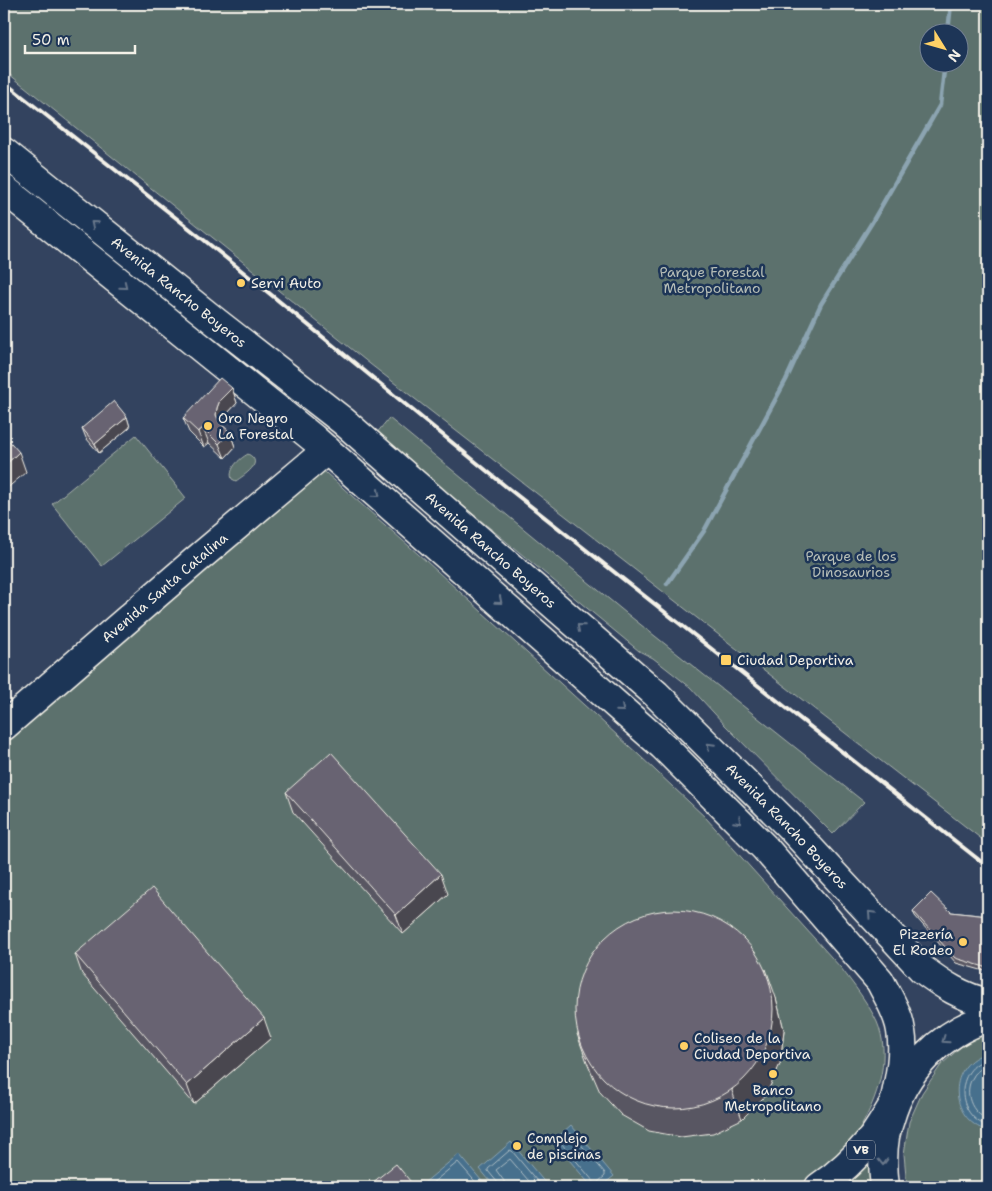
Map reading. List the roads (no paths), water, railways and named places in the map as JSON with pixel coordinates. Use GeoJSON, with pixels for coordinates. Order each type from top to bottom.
{"type":"FeatureCollection","features":[{"type":"Feature","properties":{"kind":"main road","name":"Avenida Rancho Boyeros"},"geometry":{"type":"LineString","coordinates":[[4,152],[208,316],[343,421],[656,694],[789,826],[922,970],[943,985]]}},
{"type":"Feature","properties":{"kind":"main road"},"geometry":{"type":"LineString","coordinates":[[4,189],[325,448],[663,746],[766,848],[880,982],[894,1008],[901,1030],[902,1059],[894,1104],[885,1135],[883,1157],[886,1187]]}},
{"type":"Feature","properties":{"kind":"main road"},"geometry":{"type":"LineString","coordinates":[[282,374],[297,395],[319,418],[325,448]]}},
{"type":"Feature","properties":{"kind":"main road"},"geometry":{"type":"LineString","coordinates":[[325,448],[337,431],[348,433],[385,458]]}},
{"type":"Feature","properties":{"kind":"main road","name":"Avenida Santa Catalina"},"geometry":{"type":"LineString","coordinates":[[4,705],[325,448]]}},
{"type":"Feature","properties":{"kind":"main road","name":"Avenida Santa Catalina"},"geometry":{"type":"LineString","coordinates":[[4,726],[325,448]]}},
{"type":"Feature","properties":{"kind":"main road"},"geometry":{"type":"LineString","coordinates":[[943,985],[962,993],[988,995]]}},
{"type":"Feature","properties":{"kind":"main road"},"geometry":{"type":"LineString","coordinates":[[943,985],[969,998],[988,1003]]}},
{"type":"Feature","properties":{"kind":"main road"},"geometry":{"type":"LineString","coordinates":[[894,1104],[915,1069],[932,1049],[967,1025],[988,1018]]}},
{"type":"Feature","properties":{"kind":"main road","name":"VB"},"geometry":{"type":"LineString","coordinates":[[819,1187],[828,1181],[866,1144],[894,1104]]}},
{"type":"Feature","properties":{"kind":"water"},"geometry":{"type":"Polygon","coordinates":[[[988,1053],[988,1131],[975,1125],[965,1115],[959,1103],[957,1091],[959,1078],[965,1067],[975,1058],[988,1053]]]}},
{"type":"Feature","properties":{"kind":"water"},"geometry":{"type":"Polygon","coordinates":[[[571,1125],[614,1176],[600,1187],[592,1187],[553,1141],[571,1125]]]}},
{"type":"Feature","properties":{"kind":"water"},"geometry":{"type":"Polygon","coordinates":[[[511,1142],[547,1185],[544,1187],[495,1187],[480,1169],[511,1142]]]}},
{"type":"Feature","properties":{"kind":"water"},"geometry":{"type":"Polygon","coordinates":[[[459,1154],[487,1187],[427,1187],[424,1183],[459,1154]]]}},
{"type":"Feature","properties":{"kind":"waterway"},"geometry":{"type":"LineString","coordinates":[[949,22],[951,4]]}},
{"type":"Feature","properties":{"kind":"waterway"},"geometry":{"type":"LineString","coordinates":[[667,584],[704,531],[786,380],[821,304],[871,224],[940,105],[944,72]]}},
{"type":"Feature","properties":{"kind":"railway"},"geometry":{"type":"LineString","coordinates":[[4,82],[204,240],[509,489],[988,867]]}},
{"type":"Feature","properties":{"kind":"place","name":"Servi Auto"},"geometry":{"type":"Point","coordinates":[241,283]}},
{"type":"Feature","properties":{"kind":"place","name":"Oro Negro La Forestal"},"geometry":{"type":"Point","coordinates":[208,426]}},
{"type":"Feature","properties":{"kind":"place","name":"Ciudad Deportiva"},"geometry":{"type":"Point","coordinates":[726,660]}},
{"type":"Feature","properties":{"kind":"place","name":"Pizzería El Rodeo"},"geometry":{"type":"Point","coordinates":[963,942]}},
{"type":"Feature","properties":{"kind":"place","name":"Coliseo de la Ciudad Deportiva"},"geometry":{"type":"Point","coordinates":[684,1046]}},
{"type":"Feature","properties":{"kind":"place","name":"Banco Metropolitano"},"geometry":{"type":"Point","coordinates":[773,1074]}},
{"type":"Feature","properties":{"kind":"place","name":"Complejo de piscinas"},"geometry":{"type":"Point","coordinates":[517,1146]}},
{"type":"Feature","properties":{"kind":"park label","name":"Parque Forestal Metropolitano"},"geometry":{"type":"Point","coordinates":[712,280]}},
{"type":"Feature","properties":{"kind":"park label","name":"Parque de los Dinosaurios"},"geometry":{"type":"Point","coordinates":[851,564]}}]}
